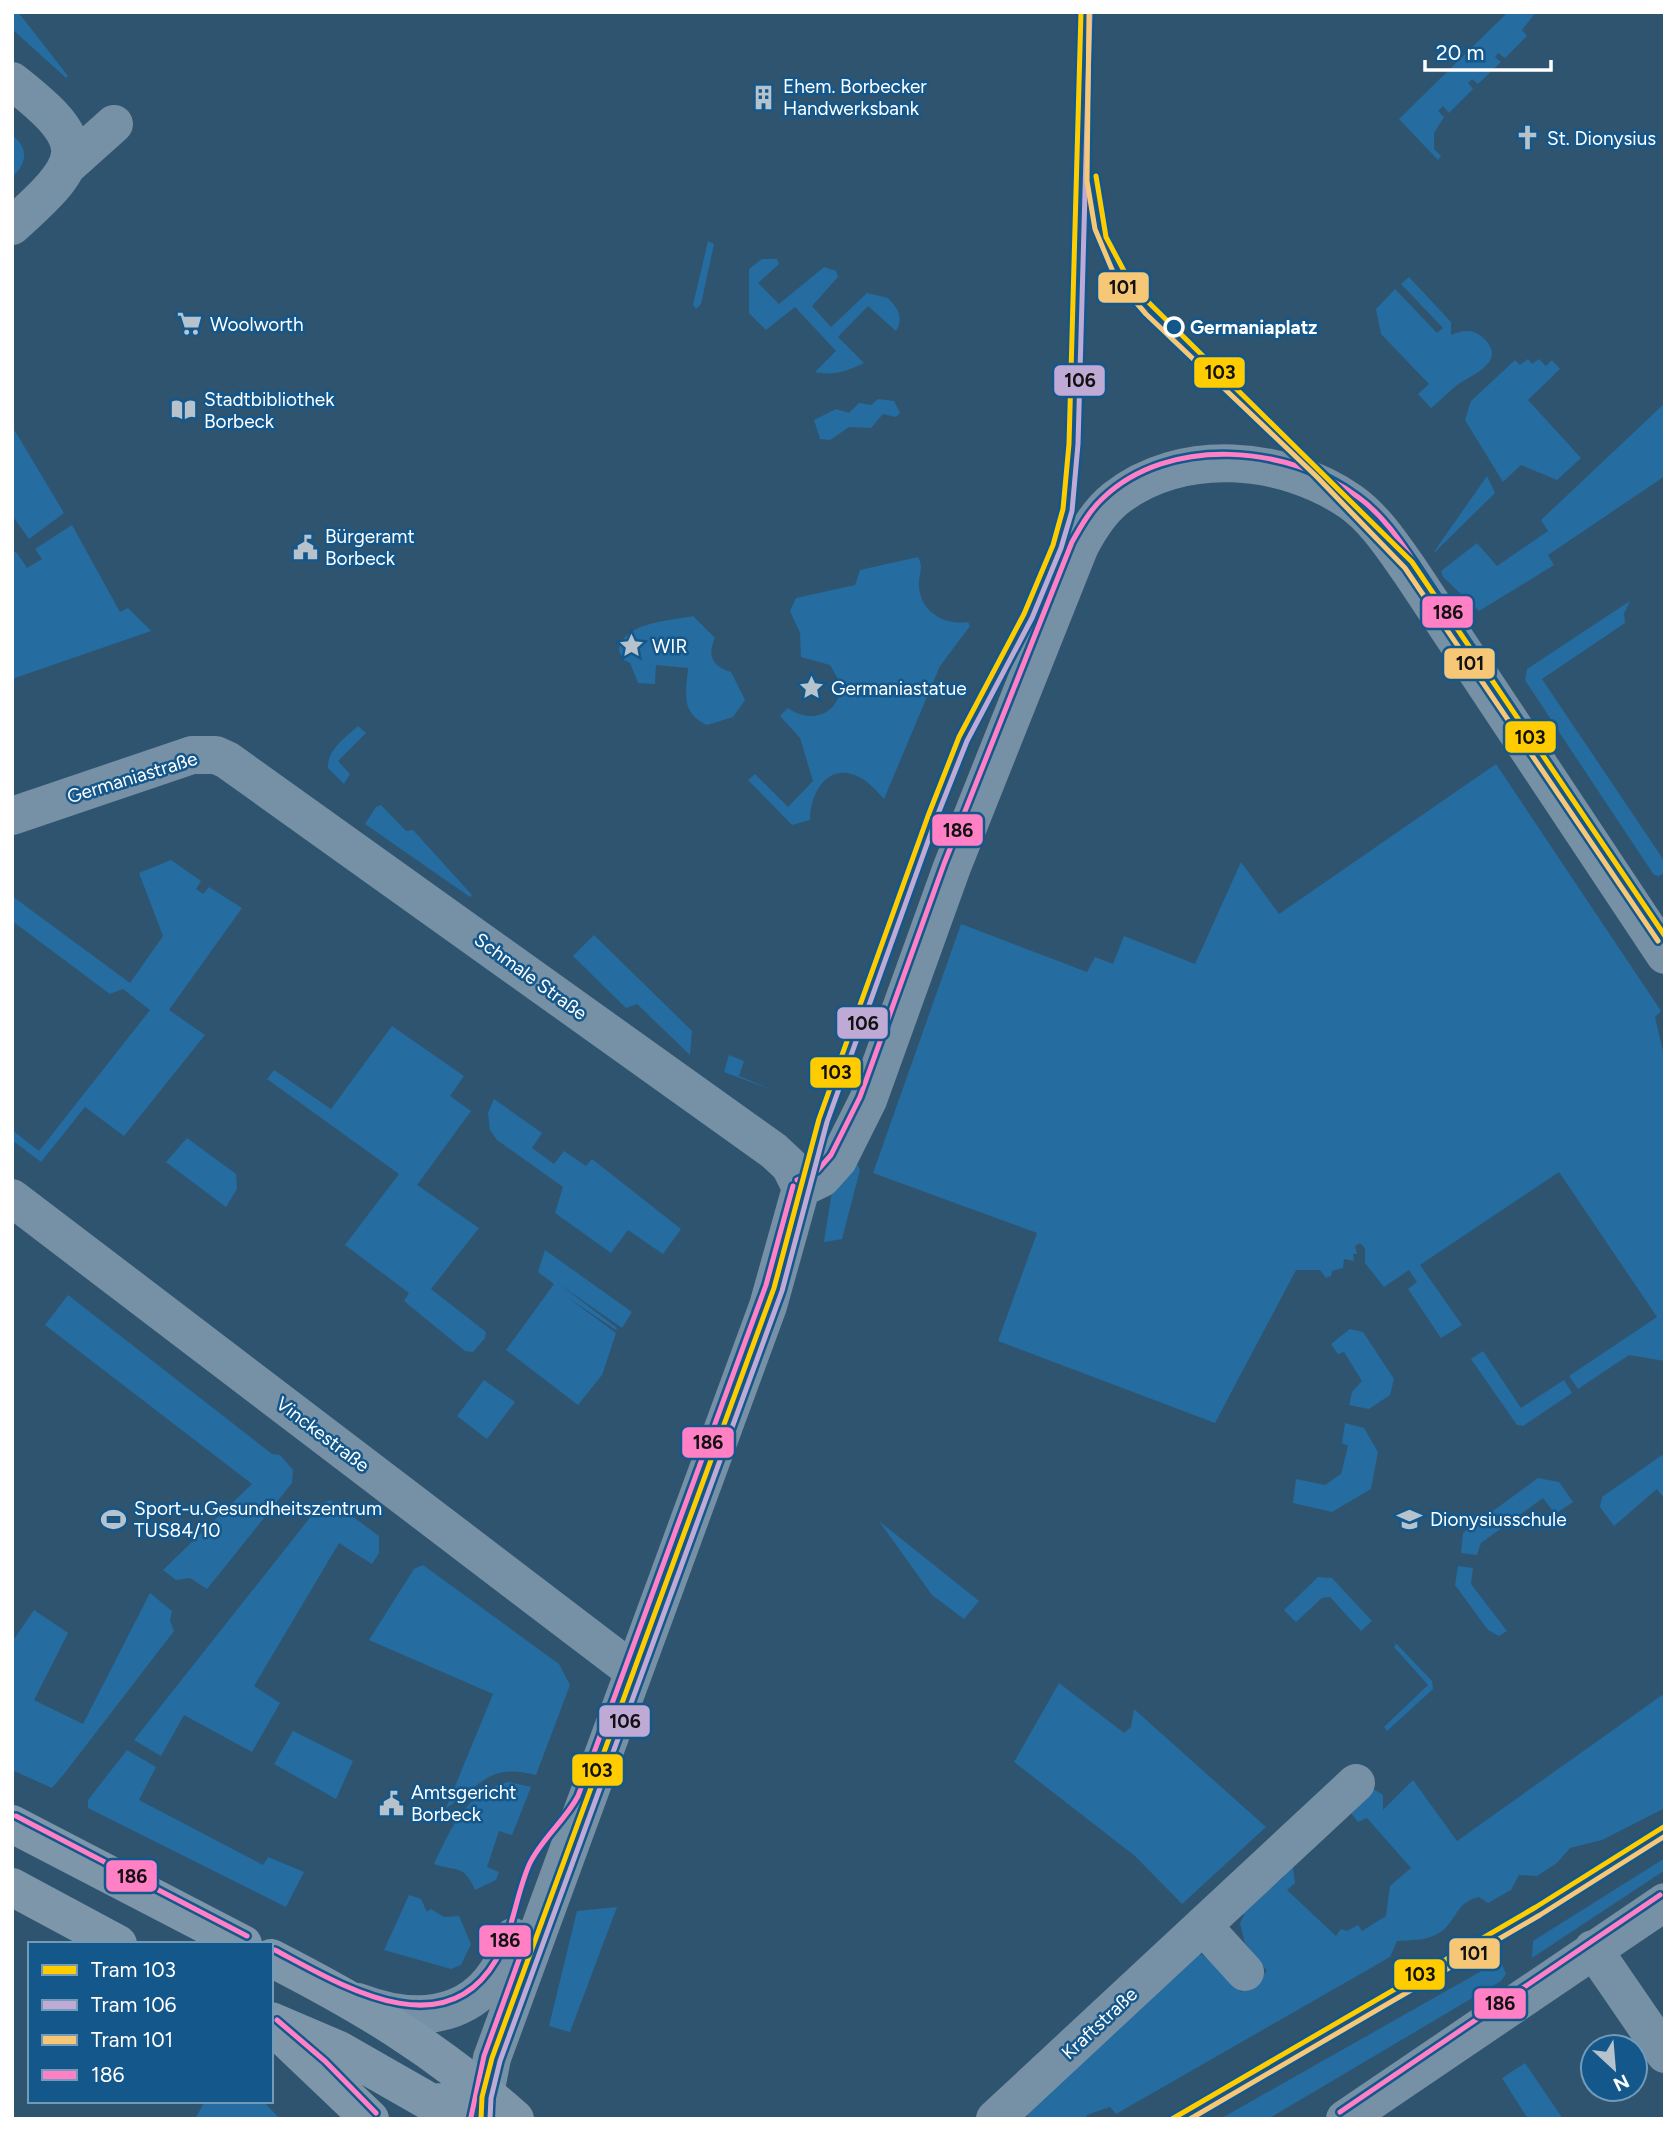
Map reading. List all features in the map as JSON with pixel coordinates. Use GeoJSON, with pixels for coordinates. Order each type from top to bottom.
{"type":"FeatureCollection","features":[{"type":"Feature","properties":{"kind":"street"},"geometry":{"type":"LineString","coordinates":[[12,81],[64,126],[70,147],[66,167]]}},
{"type":"Feature","properties":{"kind":"street"},"geometry":{"type":"LineString","coordinates":[[12,226],[46,196],[66,167],[114,124]]}},
{"type":"Feature","properties":{"kind":"street"},"geometry":{"type":"LineString","coordinates":[[490,2109],[495,2049],[774,1288],[801,1188],[822,1178],[838,1160],[868,1100],[947,879],[1060,589],[1080,546],[1100,514],[1117,498],[1160,475],[1206,465],[1237,464],[1273,468],[1317,482],[1354,504],[1370,519],[1405,564],[1665,955]]}},
{"type":"Feature","properties":{"kind":"street","name":"Germaniastraße"},"geometry":{"type":"LineString","coordinates":[[12,816],[192,755],[216,755],[250,774]]}},
{"type":"Feature","properties":{"kind":"street","name":"Schmale Straße"},"geometry":{"type":"LineString","coordinates":[[250,774],[774,1151],[790,1166],[801,1188]]}},
{"type":"Feature","properties":{"kind":"street","name":"Vinckestraße"},"geometry":{"type":"LineString","coordinates":[[12,1198],[633,1671]]}},
{"type":"Feature","properties":{"kind":"street","name":"Kraftstraße"},"geometry":{"type":"LineString","coordinates":[[995,2119],[1356,1783]]}},
{"type":"Feature","properties":{"kind":"street"},"geometry":{"type":"LineString","coordinates":[[351,1999],[383,2010],[420,2014],[449,2011],[482,1994],[506,1957],[545,1854],[584,1804]]}},
{"type":"Feature","properties":{"kind":"street"},"geometry":{"type":"LineString","coordinates":[[12,1824],[239,1942]]}},
{"type":"Feature","properties":{"kind":"street"},"geometry":{"type":"LineString","coordinates":[[12,1887],[114,1942]]}},
{"type":"Feature","properties":{"kind":"street"},"geometry":{"type":"LineString","coordinates":[[1345,2119],[1665,1902]]}},
{"type":"Feature","properties":{"kind":"street"},"geometry":{"type":"LineString","coordinates":[[1203,1927],[1245,1972]]}},
{"type":"Feature","properties":{"kind":"street"},"geometry":{"type":"LineString","coordinates":[[1593,1949],[1665,2054]]}},
{"type":"Feature","properties":{"kind":"street"},"geometry":{"type":"LineString","coordinates":[[273,1959],[395,2025],[490,2109]]}},
{"type":"Feature","properties":{"kind":"street"},"geometry":{"type":"LineString","coordinates":[[273,2025],[339,2050],[430,2102],[460,2103],[490,2109]]}},
{"type":"Feature","properties":{"kind":"street"},"geometry":{"type":"LineString","coordinates":[[273,2026],[320,2067],[370,2119]]}},
{"type":"Feature","properties":{"kind":"shaded area"},"geometry":{"type":"Polygon","coordinates":[[[12,12],[18,12],[68,76],[66,78],[12,29],[12,12]]]}},
{"type":"Feature","properties":{"kind":"shaded area"},"geometry":{"type":"Polygon","coordinates":[[[1508,12],[1536,12],[1522,30],[1527,36],[1505,58],[1498,53],[1495,57],[1501,62],[1478,84],[1472,79],[1468,83],[1473,89],[1449,113],[1443,106],[1438,111],[1444,117],[1434,133],[1434,149],[1441,156],[1438,160],[1399,119],[1508,12]]]}},
{"type":"Feature","properties":{"kind":"shaded area"},"geometry":{"type":"Polygon","coordinates":[[[13,136],[22,146],[24,156],[21,167],[12,177],[13,136]]]}},
{"type":"Feature","properties":{"kind":"shaded area"},"geometry":{"type":"Polygon","coordinates":[[[708,241],[714,244],[701,304],[696,309],[693,305],[708,241]]]}},
{"type":"Feature","properties":{"kind":"shaded area"},"geometry":{"type":"Polygon","coordinates":[[[762,259],[777,259],[779,264],[758,283],[779,304],[824,267],[836,271],[838,277],[812,306],[831,327],[867,293],[888,298],[895,306],[900,317],[896,331],[868,306],[838,337],[864,363],[840,372],[815,372],[836,351],[795,307],[766,330],[749,313],[749,269],[762,259]]]}},
{"type":"Feature","properties":{"kind":"shaded area"},"geometry":{"type":"Polygon","coordinates":[[[1409,277],[1451,322],[1451,335],[1462,331],[1474,332],[1481,336],[1492,352],[1487,365],[1456,386],[1431,408],[1418,394],[1429,384],[1381,334],[1376,309],[1395,289],[1437,333],[1443,328],[1401,284],[1409,277]]]}},
{"type":"Feature","properties":{"kind":"shaded area"},"geometry":{"type":"Polygon","coordinates":[[[1528,359],[1532,364],[1539,359],[1546,366],[1552,360],[1560,369],[1528,400],[1581,458],[1557,480],[1521,465],[1503,482],[1465,420],[1471,401],[1515,360],[1520,365],[1528,359]]]}},
{"type":"Feature","properties":{"kind":"shaded area"},"geometry":{"type":"Polygon","coordinates":[[[878,399],[894,401],[900,413],[896,417],[883,414],[871,428],[849,427],[830,440],[820,439],[814,420],[836,409],[849,413],[859,403],[871,405],[878,399]]]}},
{"type":"Feature","properties":{"kind":"shaded area"},"geometry":{"type":"Polygon","coordinates":[[[1665,403],[1665,476],[1548,555],[1554,565],[1479,611],[1443,577],[1441,571],[1477,543],[1497,566],[1548,531],[1541,520],[1665,403]]]}},
{"type":"Feature","properties":{"kind":"shaded area"},"geometry":{"type":"Polygon","coordinates":[[[15,431],[64,513],[29,539],[12,515],[12,434],[15,431]]]}},
{"type":"Feature","properties":{"kind":"shaded area"},"geometry":{"type":"Polygon","coordinates":[[[1487,476],[1495,493],[1433,554],[1438,546],[1487,476]]]}},
{"type":"Feature","properties":{"kind":"shaded area"},"geometry":{"type":"Polygon","coordinates":[[[72,525],[120,612],[128,608],[151,631],[12,679],[12,551],[17,553],[27,568],[42,559],[35,549],[72,525]]]}},
{"type":"Feature","properties":{"kind":"shaded area"},"geometry":{"type":"Polygon","coordinates":[[[918,557],[921,567],[920,593],[927,608],[941,619],[968,622],[970,626],[940,666],[884,799],[859,777],[838,773],[822,783],[817,791],[810,820],[792,825],[748,780],[755,774],[788,807],[813,781],[800,738],[780,716],[788,708],[806,716],[823,714],[836,703],[841,684],[830,665],[801,657],[800,633],[790,611],[796,598],[855,585],[860,570],[918,557]]]}},
{"type":"Feature","properties":{"kind":"shaded area"},"geometry":{"type":"Polygon","coordinates":[[[1630,601],[1624,614],[1625,623],[1542,679],[1665,862],[1665,873],[1659,876],[1654,875],[1557,729],[1551,725],[1550,718],[1525,680],[1527,669],[1630,601]]]}},
{"type":"Feature","properties":{"kind":"shaded area"},"geometry":{"type":"Polygon","coordinates":[[[693,616],[715,638],[711,650],[713,660],[719,667],[731,672],[745,700],[733,717],[707,725],[698,720],[689,708],[686,694],[688,668],[656,665],[655,684],[638,683],[630,663],[624,660],[619,651],[622,641],[638,628],[693,616]]]}},
{"type":"Feature","properties":{"kind":"shaded area"},"geometry":{"type":"Polygon","coordinates":[[[358,726],[366,733],[338,761],[350,774],[344,784],[328,768],[329,761],[338,744],[358,726]]]}},
{"type":"Feature","properties":{"kind":"shaded area"},"geometry":{"type":"Polygon","coordinates":[[[1496,764],[1661,1011],[1655,1017],[1665,1060],[1665,1361],[1629,1355],[1578,1389],[1569,1376],[1657,1317],[1559,1172],[1420,1265],[1462,1325],[1441,1338],[1408,1289],[1417,1282],[1409,1270],[1384,1287],[1365,1263],[1365,1248],[1360,1243],[1355,1246],[1357,1254],[1353,1254],[1354,1261],[1344,1259],[1343,1268],[1332,1271],[1331,1276],[1326,1278],[1320,1270],[1296,1270],[1215,1423],[998,1341],[1037,1233],[873,1173],[961,924],[1087,972],[1095,957],[1113,964],[1124,936],[1195,964],[1241,862],[1279,914],[1496,764]]]}},
{"type":"Feature","properties":{"kind":"shaded area"},"geometry":{"type":"Polygon","coordinates":[[[381,805],[406,831],[413,830],[472,895],[470,897],[365,824],[376,807],[381,805]]]}},
{"type":"Feature","properties":{"kind":"shaded area"},"geometry":{"type":"Polygon","coordinates":[[[171,860],[201,881],[196,889],[203,894],[209,887],[242,908],[169,1010],[205,1035],[124,1136],[85,1107],[41,1162],[12,1140],[12,1130],[39,1151],[150,1010],[123,989],[110,994],[12,921],[12,896],[130,983],[163,936],[139,873],[171,860]]]}},
{"type":"Feature","properties":{"kind":"shaded area"},"geometry":{"type":"Polygon","coordinates":[[[594,935],[692,1031],[690,1055],[637,1004],[626,1008],[573,956],[594,935]]]}},
{"type":"Feature","properties":{"kind":"shaded area"},"geometry":{"type":"Polygon","coordinates":[[[392,1026],[464,1076],[450,1096],[471,1111],[417,1185],[479,1228],[431,1289],[486,1332],[485,1338],[473,1352],[465,1351],[404,1301],[409,1293],[345,1245],[399,1174],[267,1079],[274,1070],[331,1109],[392,1026]]]}},
{"type":"Feature","properties":{"kind":"shaded area"},"geometry":{"type":"Polygon","coordinates":[[[729,1055],[744,1061],[739,1076],[777,1092],[724,1072],[729,1055]]]}},
{"type":"Feature","properties":{"kind":"shaded area"},"geometry":{"type":"Polygon","coordinates":[[[494,1099],[542,1133],[532,1148],[554,1164],[564,1151],[586,1166],[592,1159],[681,1229],[663,1254],[628,1230],[611,1253],[555,1213],[563,1187],[497,1140],[490,1130],[488,1113],[494,1099]]]}},
{"type":"Feature","properties":{"kind":"shaded area"},"geometry":{"type":"Polygon","coordinates":[[[187,1138],[236,1174],[237,1189],[226,1207],[166,1162],[187,1138]]]}},
{"type":"Feature","properties":{"kind":"shaded area"},"geometry":{"type":"Polygon","coordinates":[[[854,1157],[860,1170],[842,1239],[824,1242],[832,1191],[854,1157]]]}},
{"type":"Feature","properties":{"kind":"shaded area"},"geometry":{"type":"Polygon","coordinates":[[[545,1250],[632,1312],[622,1328],[559,1284],[617,1328],[616,1330],[567,1297],[616,1333],[602,1375],[578,1405],[506,1350],[554,1284],[538,1272],[545,1250]]]}},
{"type":"Feature","properties":{"kind":"shaded area"},"geometry":{"type":"Polygon","coordinates":[[[68,1295],[272,1454],[280,1455],[293,1470],[292,1483],[207,1589],[190,1578],[176,1580],[163,1570],[252,1484],[45,1325],[68,1295]]]}},
{"type":"Feature","properties":{"kind":"shaded area"},"geometry":{"type":"Polygon","coordinates":[[[1350,1329],[1363,1332],[1394,1379],[1390,1395],[1369,1409],[1349,1405],[1352,1392],[1362,1381],[1344,1352],[1338,1354],[1331,1344],[1350,1329]]]}},
{"type":"Feature","properties":{"kind":"shaded area"},"geometry":{"type":"Polygon","coordinates":[[[1483,1351],[1521,1408],[1564,1380],[1572,1393],[1523,1426],[1517,1425],[1471,1359],[1483,1351]]]}},
{"type":"Feature","properties":{"kind":"shaded area"},"geometry":{"type":"Polygon","coordinates":[[[484,1380],[515,1402],[487,1439],[457,1416],[484,1380]]]}},
{"type":"Feature","properties":{"kind":"shaded area"},"geometry":{"type":"Polygon","coordinates":[[[1345,1423],[1364,1428],[1378,1452],[1371,1489],[1332,1512],[1293,1503],[1296,1479],[1325,1485],[1341,1474],[1348,1446],[1342,1443],[1345,1423]]]}},
{"type":"Feature","properties":{"kind":"shaded area"},"geometry":{"type":"Polygon","coordinates":[[[1665,1453],[1665,1500],[1657,1489],[1614,1526],[1600,1507],[1602,1497],[1665,1453]]]}},
{"type":"Feature","properties":{"kind":"shaded area"},"geometry":{"type":"Polygon","coordinates":[[[1538,1478],[1559,1482],[1573,1502],[1555,1514],[1543,1498],[1481,1543],[1477,1555],[1461,1553],[1463,1533],[1538,1478]]]}},
{"type":"Feature","properties":{"kind":"shaded area"},"geometry":{"type":"Polygon","coordinates":[[[330,1500],[379,1536],[379,1553],[372,1564],[339,1543],[254,1686],[280,1703],[252,1752],[184,1715],[161,1756],[134,1740],[320,1505],[330,1500]]]}},
{"type":"Feature","properties":{"kind":"shaded area"},"geometry":{"type":"Polygon","coordinates":[[[879,1521],[979,1601],[964,1619],[932,1595],[879,1521]]]}},
{"type":"Feature","properties":{"kind":"shaded area"},"geometry":{"type":"Polygon","coordinates":[[[423,1565],[559,1664],[570,1685],[536,1775],[519,1772],[495,1774],[446,1808],[493,1694],[369,1640],[414,1569],[423,1565]]]}},
{"type":"Feature","properties":{"kind":"shaded area"},"geometry":{"type":"Polygon","coordinates":[[[1458,1566],[1473,1568],[1471,1584],[1507,1631],[1499,1636],[1488,1630],[1455,1585],[1458,1566]]]}},
{"type":"Feature","properties":{"kind":"shaded area"},"geometry":{"type":"Polygon","coordinates":[[[1318,1577],[1332,1578],[1372,1621],[1361,1631],[1330,1597],[1322,1598],[1296,1622],[1284,1610],[1318,1577]]]}},
{"type":"Feature","properties":{"kind":"shaded area"},"geometry":{"type":"Polygon","coordinates":[[[150,1593],[172,1611],[170,1621],[174,1631],[64,1774],[52,1788],[12,1770],[12,1642],[34,1610],[68,1633],[34,1700],[83,1724],[150,1593]]]}},
{"type":"Feature","properties":{"kind":"shaded area"},"geometry":{"type":"Polygon","coordinates":[[[1390,1637],[1432,1681],[1433,1689],[1387,1731],[1384,1727],[1428,1685],[1394,1647],[1396,1644],[1390,1637]]]}},
{"type":"Feature","properties":{"kind":"shaded area"},"geometry":{"type":"Polygon","coordinates":[[[1059,1683],[1124,1733],[1131,1727],[1134,1709],[1266,1827],[1182,1904],[1135,1856],[1014,1762],[1059,1683]]]}},
{"type":"Feature","properties":{"kind":"shaded area"},"geometry":{"type":"Polygon","coordinates":[[[1665,1693],[1665,1808],[1602,1840],[1570,1848],[1557,1863],[1537,1876],[1519,1875],[1511,1890],[1488,1903],[1479,1897],[1467,1902],[1437,1934],[1424,1939],[1397,1941],[1390,1957],[1116,2114],[1110,2107],[1087,2115],[1086,2119],[1028,2118],[1026,2108],[1127,2008],[1141,2010],[1146,1994],[1195,1951],[1208,1958],[1241,1992],[1267,1971],[1245,1943],[1240,1923],[1244,1915],[1238,1907],[1283,1878],[1285,1869],[1293,1868],[1295,1883],[1287,1890],[1336,1936],[1341,1929],[1347,1931],[1358,1925],[1362,1931],[1386,1916],[1390,1886],[1411,1868],[1367,1818],[1358,1822],[1351,1813],[1370,1787],[1383,1795],[1383,1810],[1413,1780],[1457,1841],[1665,1693]]]}},
{"type":"Feature","properties":{"kind":"shaded area"},"geometry":{"type":"Polygon","coordinates":[[[293,1731],[353,1761],[336,1799],[274,1764],[293,1731]]]}},
{"type":"Feature","properties":{"kind":"shaded area"},"geometry":{"type":"Polygon","coordinates":[[[127,1750],[156,1767],[139,1800],[263,1865],[268,1857],[304,1872],[286,1907],[88,1808],[88,1800],[127,1750]]]}},
{"type":"Feature","properties":{"kind":"shaded area"},"geometry":{"type":"Polygon","coordinates":[[[509,1782],[531,1787],[512,1835],[499,1831],[487,1867],[499,1872],[496,1880],[475,1890],[463,1872],[434,1864],[454,1825],[471,1802],[495,1786],[509,1782]]]}},
{"type":"Feature","properties":{"kind":"shaded area"},"geometry":{"type":"Polygon","coordinates":[[[1665,1858],[1665,1870],[1532,1958],[1533,1941],[1665,1858]]]}},
{"type":"Feature","properties":{"kind":"shaded area"},"geometry":{"type":"Polygon","coordinates":[[[409,1895],[421,1899],[427,1912],[431,1909],[444,1917],[459,1916],[471,1944],[461,1965],[451,1969],[384,1950],[409,1895]]]}},
{"type":"Feature","properties":{"kind":"shaded area"},"geometry":{"type":"Polygon","coordinates":[[[617,1907],[570,2032],[549,2026],[577,1911],[617,1907]]]}},
{"type":"Feature","properties":{"kind":"shaded area"},"geometry":{"type":"Polygon","coordinates":[[[1502,1964],[1506,1974],[1501,1981],[1268,2119],[1220,2119],[1485,1969],[1502,1964]]]}},
{"type":"Feature","properties":{"kind":"shaded area"},"geometry":{"type":"Polygon","coordinates":[[[1525,2063],[1563,2119],[1528,2119],[1502,2078],[1525,2063]]]}},
{"type":"Feature","properties":{"kind":"shaded area"},"geometry":{"type":"Polygon","coordinates":[[[204,2103],[265,2103],[280,2119],[195,2119],[204,2103]]]}},
{"type":"Feature","properties":{"kind":"tram line","name":"103"},"geometry":{"type":"LineString","coordinates":[[481,2119],[482,2097],[492,2058],[774,1288],[819,1119],[928,816],[959,737],[1024,614],[1053,545],[1063,509],[1069,444],[1081,12]]}},
{"type":"Feature","properties":{"kind":"tram line","name":"101"},"geometry":{"type":"LineString","coordinates":[[1089,12],[1087,181],[1095,229],[1116,279],[1146,314],[1316,476],[1405,568],[1658,941]]}},
{"type":"Feature","properties":{"kind":"tram line","name":"106"},"geometry":{"type":"LineString","coordinates":[[490,2119],[491,2098],[500,2061],[782,1291],[827,1122],[936,819],[967,741],[1032,618],[1061,548],[1072,511],[1078,444],[1090,12]]}},
{"type":"Feature","properties":{"kind":"tram line","name":"103"},"geometry":{"type":"LineString","coordinates":[[1096,176],[1106,237],[1132,286],[1412,562],[1665,936]]}},
{"type":"Feature","properties":{"kind":"tram line"},"geometry":{"type":"LineString","coordinates":[[1012,640],[1049,569],[1077,530],[1108,502],[1143,482],[1181,469],[1221,464],[1261,467],[1300,477],[1337,494],[1370,519]]}},
{"type":"Feature","properties":{"kind":"tram line","name":"103"},"geometry":{"type":"LineString","coordinates":[[1172,2119],[1536,1907],[1665,1826]]}},
{"type":"Feature","properties":{"kind":"tram line","name":"101"},"geometry":{"type":"LineString","coordinates":[[1190,2119],[1540,1915],[1665,1836]]}},
{"type":"Feature","properties":{"kind":"transit line","name":"186"},"geometry":{"type":"LineString","coordinates":[[797,1180],[817,1171],[831,1155],[860,1097],[944,864],[1072,542],[1103,498],[1130,478],[1161,464],[1194,456],[1229,454],[1264,458],[1298,466],[1330,480],[1358,497],[1375,512],[1417,566],[1665,939]]}},
{"type":"Feature","properties":{"kind":"transit line","name":"186"},"geometry":{"type":"LineString","coordinates":[[275,1950],[360,1992],[391,2002],[421,2005],[449,2001],[474,1987],[496,1960],[529,1865],[578,1796],[766,1285],[793,1186]]}},
{"type":"Feature","properties":{"kind":"transit line","name":"186"},"geometry":{"type":"LineString","coordinates":[[16,1816],[247,1936]]}},
{"type":"Feature","properties":{"kind":"transit line","name":"186"},"geometry":{"type":"LineString","coordinates":[[1340,2112],[1660,1895]]}},
{"type":"Feature","properties":{"kind":"transit line","name":"186"},"geometry":{"type":"LineString","coordinates":[[471,2117],[484,2056],[525,1943]]}},
{"type":"Feature","properties":{"kind":"transit line","name":"186"},"geometry":{"type":"LineString","coordinates":[[277,2020],[325,2061],[376,2113]]}},
{"type":"Feature","properties":{"kind":"place","name":"Ehem. Borbecker Handwerksbank"},"geometry":{"type":"Point","coordinates":[763,97]}},
{"type":"Feature","properties":{"kind":"place","name":"St. Dionysius"},"geometry":{"type":"Point","coordinates":[1527,138]}},
{"type":"Feature","properties":{"kind":"place","name":"Woolworth"},"geometry":{"type":"Point","coordinates":[190,324]}},
{"type":"Feature","properties":{"kind":"place","name":"Germaniaplatz"},"geometry":{"type":"Point","coordinates":[1174,327]}},
{"type":"Feature","properties":{"kind":"place","name":"Stadtbibliothek Borbeck"},"geometry":{"type":"Point","coordinates":[184,410]}},
{"type":"Feature","properties":{"kind":"place","name":"Bürgeramt Borbeck"},"geometry":{"type":"Point","coordinates":[305,547]}},
{"type":"Feature","properties":{"kind":"place","name":"WIR"},"geometry":{"type":"Point","coordinates":[632,646]}},
{"type":"Feature","properties":{"kind":"place","name":"Germaniastatue"},"geometry":{"type":"Point","coordinates":[811,688]}},
{"type":"Feature","properties":{"kind":"place","name":"Sport-u.Gesundheitszentrum TUS84/10"},"geometry":{"type":"Point","coordinates":[114,1519]}},
{"type":"Feature","properties":{"kind":"place","name":"Dionysiusschule"},"geometry":{"type":"Point","coordinates":[1410,1519]}},
{"type":"Feature","properties":{"kind":"place","name":"Amtsgericht Borbeck"},"geometry":{"type":"Point","coordinates":[391,1803]}}]}
